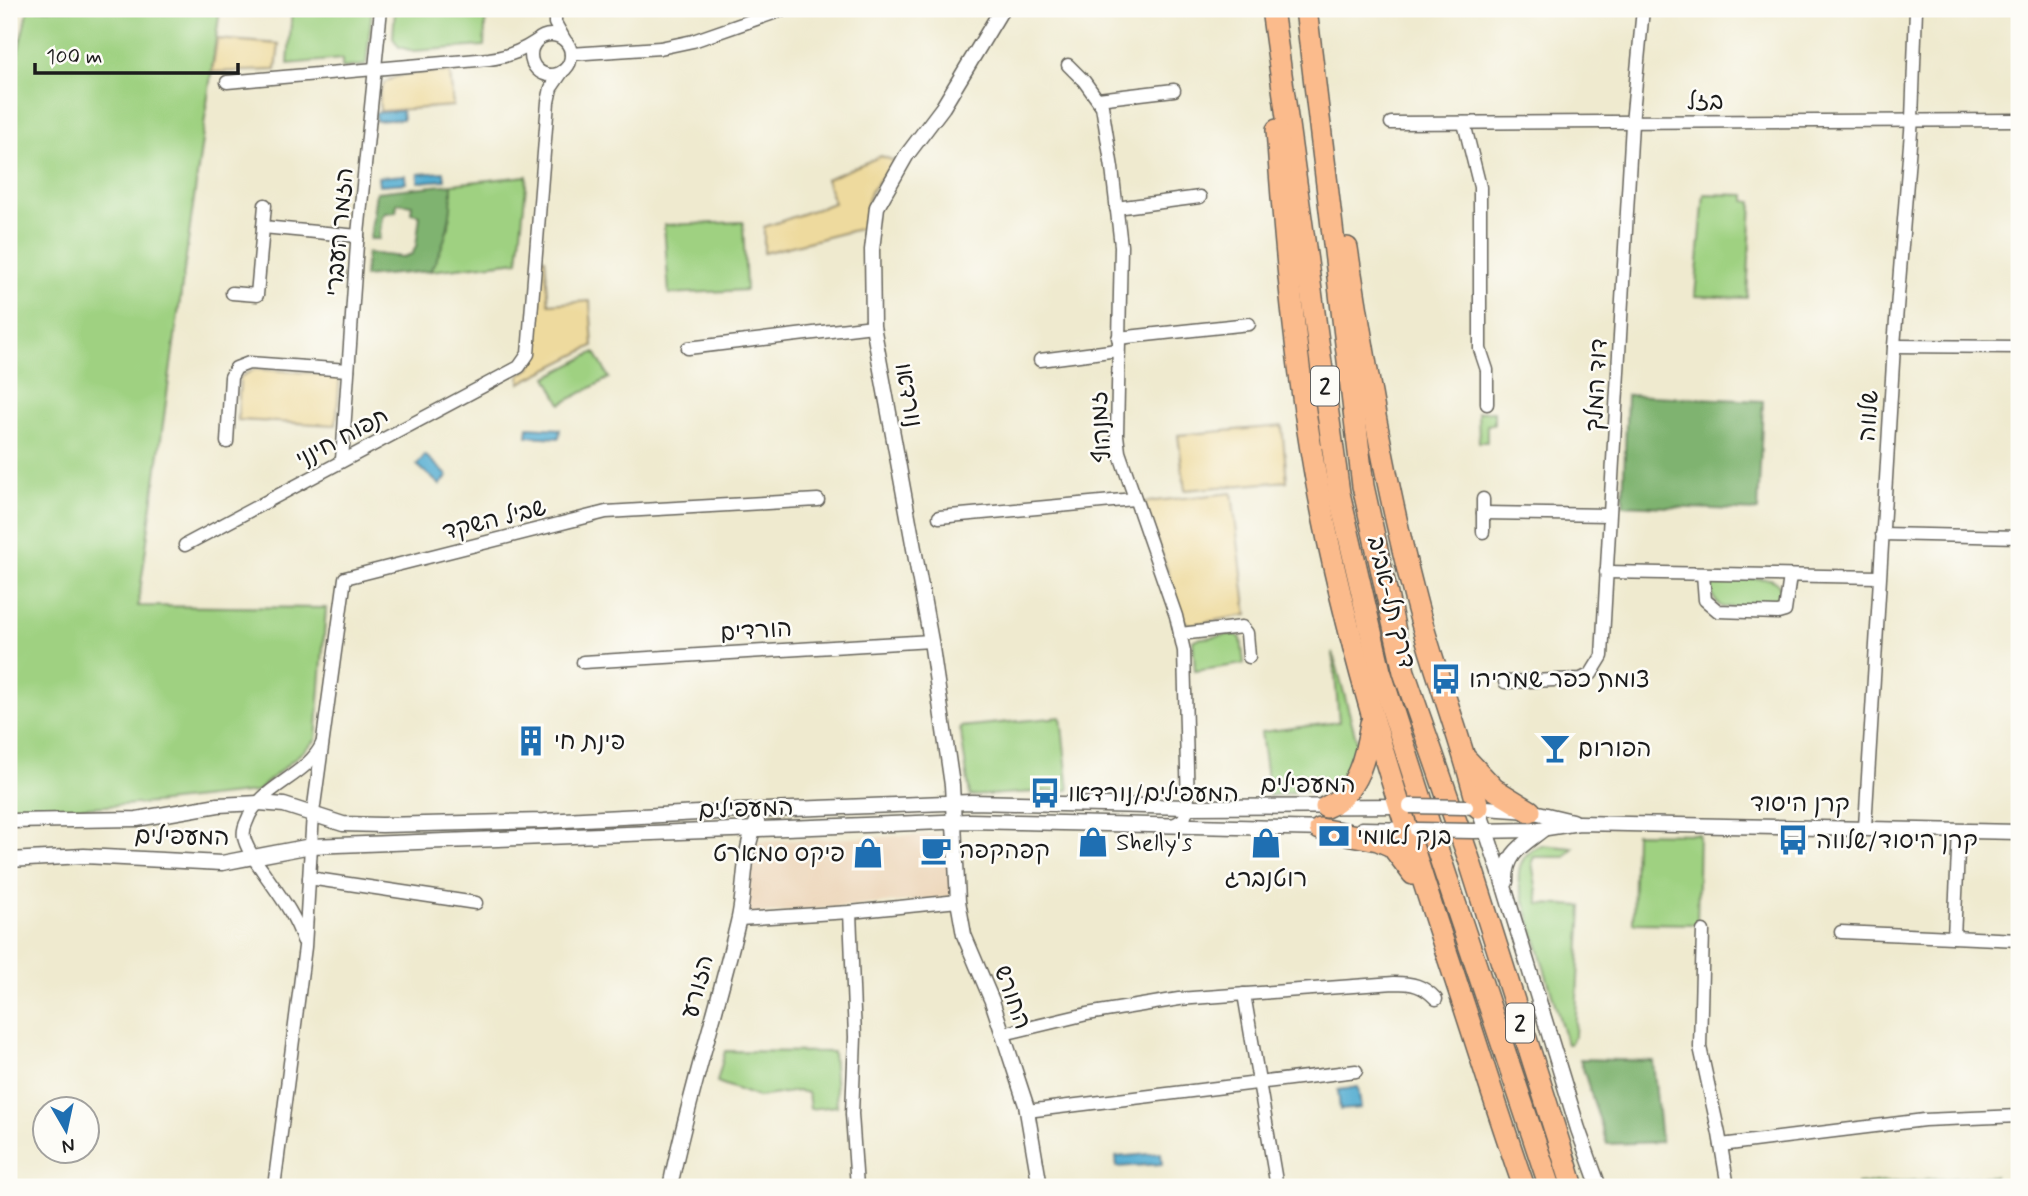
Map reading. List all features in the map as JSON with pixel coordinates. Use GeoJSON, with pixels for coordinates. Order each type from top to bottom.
{"type":"FeatureCollection","features":[{"type":"Feature","properties":{"kind":"highway"},"geometry":{"type":"LineString","coordinates":[[1270,9],[1283,206],[1308,427],[1327,532],[1371,718],[1412,830],[1429,899],[1524,1187]]}},
{"type":"Feature","properties":{"kind":"highway","name":"דרך תל-אביב"},"geometry":{"type":"LineString","coordinates":[[1270,9],[1339,493],[1381,671],[1441,861],[1550,1187]]}},
{"type":"Feature","properties":{"kind":"highway"},"geometry":{"type":"LineString","coordinates":[[1307,9],[1334,159],[1360,334],[1395,514],[1428,647],[1462,752],[1472,807]]}},
{"type":"Feature","properties":{"kind":"highway","name":"דרך תל-אביב"},"geometry":{"type":"LineString","coordinates":[[1307,9],[1363,486],[1404,672],[1465,847],[1573,1187]]}},
{"type":"Feature","properties":{"kind":"highway"},"geometry":{"type":"LineString","coordinates":[[1326,807],[1344,796],[1364,761],[1371,718]]}},
{"type":"Feature","properties":{"kind":"highway"},"geometry":{"type":"LineString","coordinates":[[1462,752],[1494,789],[1530,811]]}},
{"type":"Feature","properties":{"kind":"highway"},"geometry":{"type":"LineString","coordinates":[[1320,829],[1378,840],[1392,846],[1401,855],[1429,899]]}},
{"type":"Feature","properties":{"kind":"street","name":"הזמר העברי"},"geometry":{"type":"LineString","coordinates":[[342,460],[358,236],[382,9]]}},
{"type":"Feature","properties":{"kind":"street"},"geometry":{"type":"LineString","coordinates":[[571,54],[660,48],[693,41],[785,9]]}},
{"type":"Feature","properties":{"kind":"street","name":"נורדאו"},"geometry":{"type":"LineString","coordinates":[[953,822],[952,785],[931,641],[873,326],[872,250],[877,207],[906,156],[943,107],[1002,9]]}},
{"type":"Feature","properties":{"kind":"street","name":"דוד המלך"},"geometry":{"type":"LineString","coordinates":[[1505,682],[1581,679],[1591,674],[1602,656],[1632,123],[1643,9]]}},
{"type":"Feature","properties":{"kind":"street","name":"שלווה"},"geometry":{"type":"LineString","coordinates":[[1865,827],[1894,346],[1912,119],[1916,9]]}},
{"type":"Feature","properties":{"kind":"street"},"geometry":{"type":"LineString","coordinates":[[226,82],[507,57],[537,40],[547,30],[555,11]]}},
{"type":"Feature","properties":{"kind":"street"},"geometry":{"type":"LineString","coordinates":[[548,102],[551,88],[570,62],[571,54],[557,30],[555,11]]}},
{"type":"Feature","properties":{"kind":"street"},"geometry":{"type":"LineString","coordinates":[[548,102],[530,54],[537,40],[552,35],[564,39]]}},
{"type":"Feature","properties":{"kind":"street"},"geometry":{"type":"LineString","coordinates":[[489,59],[523,63],[549,76],[562,72]]}},
{"type":"Feature","properties":{"kind":"street","name":"זמנהוף"},"geometry":{"type":"LineString","coordinates":[[1068,65],[1102,106],[1121,246],[1119,452],[1181,634],[1184,651],[1188,807]]}},
{"type":"Feature","properties":{"kind":"street"},"geometry":{"type":"LineString","coordinates":[[1098,99],[1174,90]]}},
{"type":"Feature","properties":{"kind":"street","name":"תפוח חינני"},"geometry":{"type":"LineString","coordinates":[[185,545],[519,367],[528,354],[548,102]]}},
{"type":"Feature","properties":{"kind":"street","name":"בזל"},"geometry":{"type":"LineString","coordinates":[[1391,123],[2019,120]]}},
{"type":"Feature","properties":{"kind":"street"},"geometry":{"type":"LineString","coordinates":[[1464,122],[1480,187],[1480,349],[1487,370],[1488,404]]}},
{"type":"Feature","properties":{"kind":"street"},"geometry":{"type":"LineString","coordinates":[[1116,208],[1200,197]]}},
{"type":"Feature","properties":{"kind":"street"},"geometry":{"type":"LineString","coordinates":[[232,293],[257,295],[265,205]]}},
{"type":"Feature","properties":{"kind":"street"},"geometry":{"type":"LineString","coordinates":[[263,227],[358,236]]}},
{"type":"Feature","properties":{"kind":"street"},"geometry":{"type":"LineString","coordinates":[[1040,360],[1118,344],[1249,324]]}},
{"type":"Feature","properties":{"kind":"street"},"geometry":{"type":"LineString","coordinates":[[688,348],[873,326]]}},
{"type":"Feature","properties":{"kind":"street"},"geometry":{"type":"LineString","coordinates":[[1894,346],[2019,347]]}},
{"type":"Feature","properties":{"kind":"street"},"geometry":{"type":"LineString","coordinates":[[227,442],[231,377],[236,368],[249,363],[348,370]]}},
{"type":"Feature","properties":{"kind":"street"},"geometry":{"type":"LineString","coordinates":[[939,517],[1134,499]]}},
{"type":"Feature","properties":{"kind":"street"},"geometry":{"type":"LineString","coordinates":[[1483,499],[1483,533]]}},
{"type":"Feature","properties":{"kind":"street","name":"שביל השקד"},"geometry":{"type":"LineString","coordinates":[[274,1187],[305,947],[313,813],[345,578],[606,512],[818,500]]}},
{"type":"Feature","properties":{"kind":"street"},"geometry":{"type":"LineString","coordinates":[[1483,513],[1609,515]]}},
{"type":"Feature","properties":{"kind":"street"},"geometry":{"type":"LineString","coordinates":[[1882,534],[2019,537]]}},
{"type":"Feature","properties":{"kind":"street"},"geometry":{"type":"LineString","coordinates":[[1606,572],[1879,577]]}},
{"type":"Feature","properties":{"kind":"street"},"geometry":{"type":"LineString","coordinates":[[1703,574],[1705,600],[1717,611],[1778,613],[1785,611],[1790,576]]}},
{"type":"Feature","properties":{"kind":"street"},"geometry":{"type":"LineString","coordinates":[[1181,634],[1242,628],[1247,633],[1249,657]]}},
{"type":"Feature","properties":{"kind":"street","name":"הורדים"},"geometry":{"type":"LineString","coordinates":[[583,662],[931,641]]}},
{"type":"Feature","properties":{"kind":"street"},"geometry":{"type":"LineString","coordinates":[[305,947],[297,924],[253,858],[244,838],[244,831],[249,815],[259,803],[312,758],[324,740]]}},
{"type":"Feature","properties":{"kind":"street","name":"המעפילים"},"geometry":{"type":"LineString","coordinates":[[9,821],[137,819],[218,805],[259,803],[284,805],[343,824],[382,825],[544,821],[952,803],[1188,807],[1472,807]]}},
{"type":"Feature","properties":{"kind":"street"},"geometry":{"type":"LineString","coordinates":[[1174,825],[1184,819],[1188,807]]}},
{"type":"Feature","properties":{"kind":"street"},"geometry":{"type":"LineString","coordinates":[[1472,807],[1479,831],[1506,891],[1578,1129],[1599,1187]]}},
{"type":"Feature","properties":{"kind":"street","name":"קרן היסוד"},"geometry":{"type":"LineString","coordinates":[[1472,807],[1530,811],[1579,823]]}},
{"type":"Feature","properties":{"kind":"street"},"geometry":{"type":"LineString","coordinates":[[753,830],[764,815],[779,809]]}},
{"type":"Feature","properties":{"kind":"street","name":"המעפילים"},"geometry":{"type":"LineString","coordinates":[[9,860],[84,856],[205,863],[253,858],[311,846],[953,822],[1479,831]]}},
{"type":"Feature","properties":{"kind":"street","name":"החורש"},"geometry":{"type":"LineString","coordinates":[[953,822],[958,901],[964,935],[992,1001],[1027,1111],[1040,1187]]}},
{"type":"Feature","properties":{"kind":"street","name":"קרן היסוד"},"geometry":{"type":"LineString","coordinates":[[1479,831],[1534,831],[1579,823],[2019,832]]}},
{"type":"Feature","properties":{"kind":"street"},"geometry":{"type":"LineString","coordinates":[[1506,891],[1508,861],[1518,849],[1545,828]]}},
{"type":"Feature","properties":{"kind":"street","name":"הזורע"},"geometry":{"type":"LineString","coordinates":[[670,1187],[681,1133],[739,919],[753,830]]}},
{"type":"Feature","properties":{"kind":"street"},"geometry":{"type":"LineString","coordinates":[[1954,937],[1959,831]]}},
{"type":"Feature","properties":{"kind":"street"},"geometry":{"type":"LineString","coordinates":[[309,878],[476,903]]}},
{"type":"Feature","properties":{"kind":"street"},"geometry":{"type":"LineString","coordinates":[[739,919],[850,912],[958,901]]}},
{"type":"Feature","properties":{"kind":"street"},"geometry":{"type":"LineString","coordinates":[[850,912],[855,1037],[852,1114],[857,1187]]}},
{"type":"Feature","properties":{"kind":"street"},"geometry":{"type":"LineString","coordinates":[[1703,931],[1700,1047],[1728,1187]]}},
{"type":"Feature","properties":{"kind":"street"},"geometry":{"type":"LineString","coordinates":[[1841,932],[2019,940]]}},
{"type":"Feature","properties":{"kind":"street"},"geometry":{"type":"LineString","coordinates":[[1003,1034],[1113,1010],[1180,999],[1394,983],[1426,988],[1436,999]]}},
{"type":"Feature","properties":{"kind":"street"},"geometry":{"type":"LineString","coordinates":[[1244,994],[1277,1187]]}},
{"type":"Feature","properties":{"kind":"street"},"geometry":{"type":"LineString","coordinates":[[1027,1111],[1356,1072]]}},
{"type":"Feature","properties":{"kind":"street"},"geometry":{"type":"LineString","coordinates":[[1721,1145],[1924,1119],[2019,1116]]}},
{"type":"Feature","properties":{"kind":"shaded area"},"geometry":{"type":"Polygon","coordinates":[[[947,834],[953,897],[746,915],[756,842],[947,834]]]}},
{"type":"Feature","properties":{"kind":"green space"},"geometry":{"type":"Polygon","coordinates":[[[28,9],[220,9],[138,606],[326,608],[316,740],[256,792],[154,803],[9,812],[9,91],[28,9]]]}},
{"type":"Feature","properties":{"kind":"green space"},"geometry":{"type":"Polygon","coordinates":[[[292,9],[372,10],[366,65],[342,68],[342,59],[288,64],[292,9]]]}},
{"type":"Feature","properties":{"kind":"green space"},"geometry":{"type":"Polygon","coordinates":[[[395,9],[486,9],[484,46],[413,51],[399,47],[393,38],[395,9]]]}},
{"type":"Feature","properties":{"kind":"green space"},"geometry":{"type":"Polygon","coordinates":[[[527,176],[518,261],[430,271],[449,227],[452,184],[527,176]]]}},
{"type":"Feature","properties":{"kind":"green space"},"geometry":{"type":"Polygon","coordinates":[[[452,184],[447,229],[441,250],[430,271],[364,277],[367,253],[403,257],[412,254],[416,247],[420,215],[411,213],[412,205],[397,203],[396,212],[385,213],[382,217],[379,239],[370,239],[376,192],[452,184]]]}},
{"type":"Feature","properties":{"kind":"green space"},"geometry":{"type":"Polygon","coordinates":[[[1704,194],[1745,195],[1745,201],[1752,202],[1747,298],[1695,296],[1704,194]]]}},
{"type":"Feature","properties":{"kind":"green space"},"geometry":{"type":"Polygon","coordinates":[[[743,222],[746,290],[669,294],[664,225],[743,222]]]}},
{"type":"Feature","properties":{"kind":"green space"},"geometry":{"type":"Polygon","coordinates":[[[595,352],[609,378],[561,404],[547,377],[595,352]]]}},
{"type":"Feature","properties":{"kind":"green space"},"geometry":{"type":"Polygon","coordinates":[[[1627,395],[1763,401],[1758,511],[1623,505],[1627,395]]]}},
{"type":"Feature","properties":{"kind":"green space"},"geometry":{"type":"Polygon","coordinates":[[[1494,411],[1494,424],[1487,425],[1487,442],[1479,442],[1478,412],[1494,411]]]}},
{"type":"Feature","properties":{"kind":"green space"},"geometry":{"type":"Polygon","coordinates":[[[1721,577],[1771,579],[1781,590],[1781,606],[1722,607],[1710,592],[1711,585],[1721,577]]]}},
{"type":"Feature","properties":{"kind":"green space"},"geometry":{"type":"Polygon","coordinates":[[[1235,634],[1241,638],[1244,664],[1195,671],[1193,641],[1235,634]]]}},
{"type":"Feature","properties":{"kind":"green space"},"geometry":{"type":"Polygon","coordinates":[[[1333,652],[1357,742],[1355,760],[1349,775],[1319,788],[1269,796],[1261,732],[1339,722],[1333,652]]]}},
{"type":"Feature","properties":{"kind":"green space"},"geometry":{"type":"Polygon","coordinates":[[[1061,717],[1069,790],[970,796],[960,727],[1061,717]]]}},
{"type":"Feature","properties":{"kind":"green space"},"geometry":{"type":"Polygon","coordinates":[[[1635,833],[1699,834],[1697,924],[1633,923],[1635,833]]]}},
{"type":"Feature","properties":{"kind":"green space"},"geometry":{"type":"Polygon","coordinates":[[[1542,845],[1573,848],[1565,857],[1534,857],[1532,862],[1539,904],[1582,906],[1575,1035],[1570,1044],[1567,1044],[1519,884],[1519,871],[1523,860],[1542,845]]]}},
{"type":"Feature","properties":{"kind":"green space"},"geometry":{"type":"Polygon","coordinates":[[[725,1051],[833,1052],[837,1106],[810,1109],[808,1093],[799,1091],[758,1097],[717,1082],[725,1051]]]}},
{"type":"Feature","properties":{"kind":"green space"},"geometry":{"type":"Polygon","coordinates":[[[1580,1059],[1653,1061],[1661,1142],[1607,1144],[1580,1059]]]}},
{"type":"Feature","properties":{"kind":"green space"},"geometry":{"type":"Polygon","coordinates":[[[1994,1176],[1994,1187],[1857,1187],[1857,1184],[1994,1176]]]}},
{"type":"Feature","properties":{"kind":"sand"},"geometry":{"type":"Polygon","coordinates":[[[217,39],[279,44],[276,70],[212,72],[217,39]]]}},
{"type":"Feature","properties":{"kind":"sand"},"geometry":{"type":"Polygon","coordinates":[[[450,72],[453,106],[380,111],[381,88],[393,78],[450,72]]]}},
{"type":"Feature","properties":{"kind":"sand"},"geometry":{"type":"Polygon","coordinates":[[[881,156],[895,161],[870,192],[863,228],[764,253],[764,227],[834,203],[826,179],[881,156]]]}},
{"type":"Feature","properties":{"kind":"sand"},"geometry":{"type":"Polygon","coordinates":[[[540,258],[545,258],[549,304],[590,301],[593,346],[520,383],[520,375],[530,368],[535,359],[540,258]]]}},
{"type":"Feature","properties":{"kind":"sand"},"geometry":{"type":"Polygon","coordinates":[[[255,369],[340,375],[336,425],[238,420],[240,377],[255,369]]]}},
{"type":"Feature","properties":{"kind":"sand"},"geometry":{"type":"Polygon","coordinates":[[[1282,426],[1287,481],[1185,490],[1178,435],[1282,426]]]}},
{"type":"Feature","properties":{"kind":"sand"},"geometry":{"type":"Polygon","coordinates":[[[1232,493],[1247,615],[1189,625],[1181,618],[1144,502],[1232,493]]]}},
{"type":"Feature","properties":{"kind":"water"},"geometry":{"type":"Polygon","coordinates":[[[402,111],[403,119],[376,121],[375,113],[402,111]]]}},
{"type":"Feature","properties":{"kind":"water"},"geometry":{"type":"Polygon","coordinates":[[[444,172],[445,180],[418,182],[418,174],[444,172]]]}},
{"type":"Feature","properties":{"kind":"water"},"geometry":{"type":"Polygon","coordinates":[[[405,175],[406,183],[379,185],[378,177],[405,175]]]}},
{"type":"Feature","properties":{"kind":"water"},"geometry":{"type":"Polygon","coordinates":[[[528,427],[560,429],[559,438],[527,436],[528,427]]]}},
{"type":"Feature","properties":{"kind":"water"},"geometry":{"type":"Polygon","coordinates":[[[425,455],[448,476],[440,485],[417,465],[425,455]]]}},
{"type":"Feature","properties":{"kind":"water"},"geometry":{"type":"Polygon","coordinates":[[[1358,1087],[1361,1108],[1340,1110],[1338,1090],[1358,1087]]]}},
{"type":"Feature","properties":{"kind":"water"},"geometry":{"type":"Polygon","coordinates":[[[1161,1153],[1162,1164],[1117,1167],[1116,1157],[1161,1153]]]}},
{"type":"Feature","properties":{"kind":"place","name":"צומת כפר שמריהו"},"geometry":{"type":"Point","coordinates":[1446,679]}},
{"type":"Feature","properties":{"kind":"place","name":"פינת חי"},"geometry":{"type":"Point","coordinates":[531,741]}},
{"type":"Feature","properties":{"kind":"place","name":"הפורום"},"geometry":{"type":"Point","coordinates":[1555,748]}},
{"type":"Feature","properties":{"kind":"place","name":"המעפילים/נורדאו"},"geometry":{"type":"Point","coordinates":[1045,793]}},
{"type":"Feature","properties":{"kind":"place","name":"בנק לאומי"},"geometry":{"type":"Point","coordinates":[1334,836]}},
{"type":"Feature","properties":{"kind":"place","name":"קרן היסוד/שלווה"},"geometry":{"type":"Point","coordinates":[1793,840]}},
{"type":"Feature","properties":{"kind":"place","name":"Shelly's"},"geometry":{"type":"Point","coordinates":[1093,842]}},
{"type":"Feature","properties":{"kind":"place","name":"רוטנברג"},"geometry":{"type":"Point","coordinates":[1266,843]}},
{"type":"Feature","properties":{"kind":"place","name":"קפהקפה"},"geometry":{"type":"Point","coordinates":[936,850]}},
{"type":"Feature","properties":{"kind":"place","name":"פיקס סמארט"},"geometry":{"type":"Point","coordinates":[868,853]}}]}
